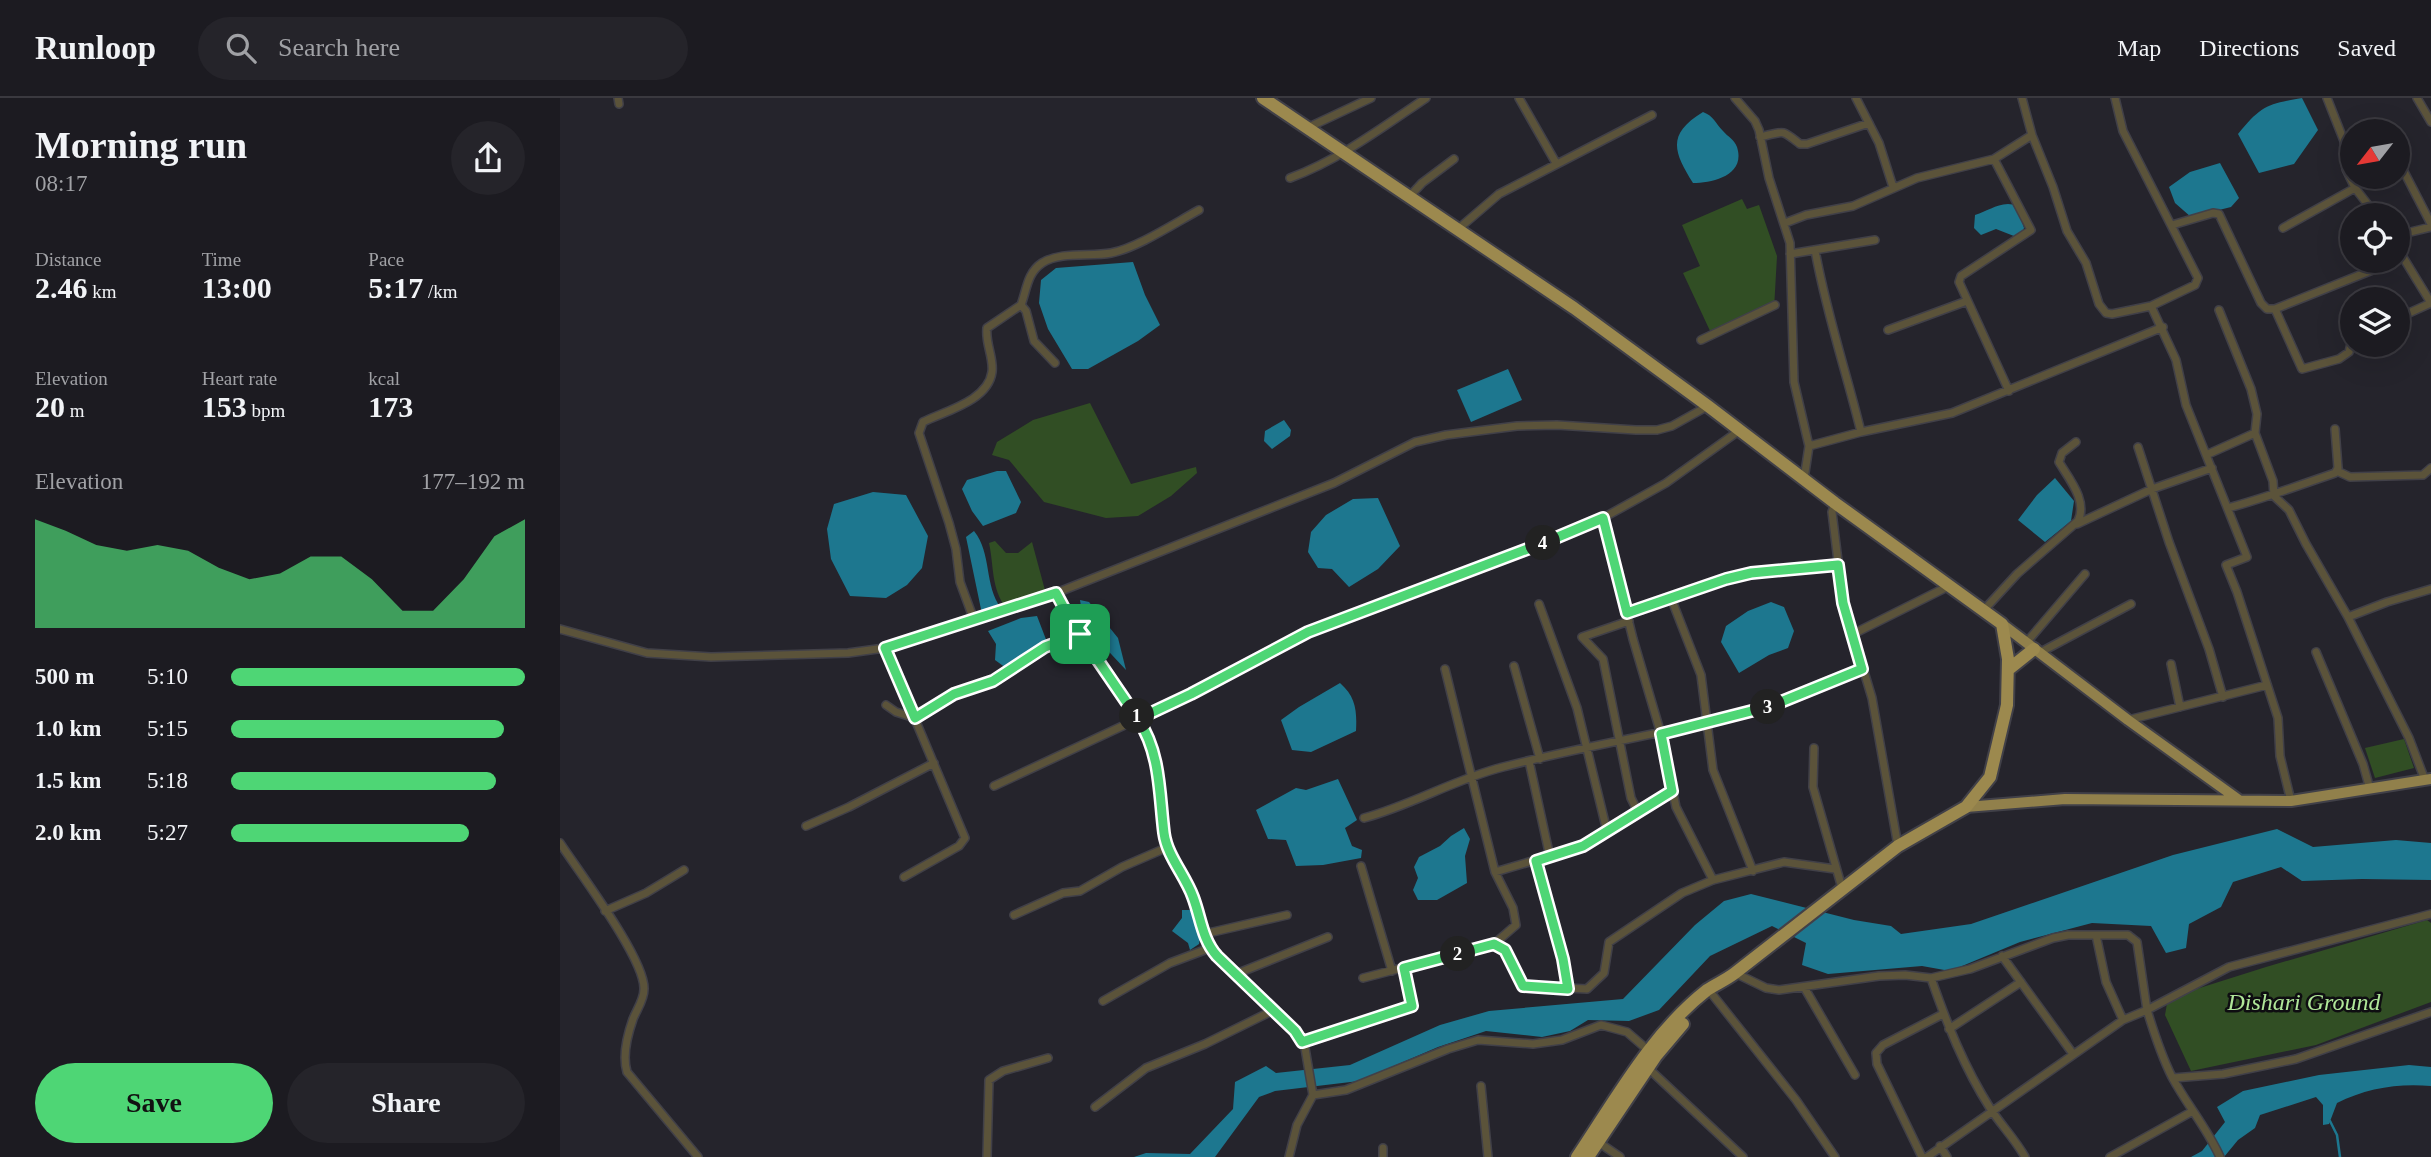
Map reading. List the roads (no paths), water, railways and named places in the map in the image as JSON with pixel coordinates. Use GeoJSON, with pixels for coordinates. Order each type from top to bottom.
{"type":"FeatureCollection","features":[{"type":"Feature","properties":{"kind":"highway"},"geometry":{"type":"LineString","coordinates":[[1262,98],[1574,308],[2002,624],[2009,669],[2007,705],[1990,777],[1966,807],[1898,846],[1715,990],[1669,1039],[1588,1157]]}},
{"type":"Feature","properties":{"kind":"highway"},"geometry":{"type":"LineString","coordinates":[[2009,669],[2033,648]]}},
{"type":"Feature","properties":{"kind":"highway"},"geometry":{"type":"LineString","coordinates":[[1577,1157],[1649,1051],[1708,989],[1715,990]]}},
{"type":"Feature","properties":{"kind":"main road"},"geometry":{"type":"LineString","coordinates":[[2002,624],[2239,800]]}},
{"type":"Feature","properties":{"kind":"main road"},"geometry":{"type":"LineString","coordinates":[[1966,807],[2066,799],[2291,801],[2428,780]]}},
{"type":"Feature","properties":{"kind":"street"},"geometry":{"type":"LineString","coordinates":[[1307,128],[1371,98]]}},
{"type":"Feature","properties":{"kind":"street"},"geometry":{"type":"LineString","coordinates":[[1290,178],[1310,171],[1343,153],[1426,98]]}},
{"type":"Feature","properties":{"kind":"street"},"geometry":{"type":"LineString","coordinates":[[1520,98],[1556,163]]}},
{"type":"Feature","properties":{"kind":"street"},"geometry":{"type":"LineString","coordinates":[[1735,98],[1755,121],[1769,178],[1790,243],[1794,382],[1809,446],[1804,479]]}},
{"type":"Feature","properties":{"kind":"street"},"geometry":{"type":"LineString","coordinates":[[1856,98],[1869,122],[1893,187]]}},
{"type":"Feature","properties":{"kind":"street"},"geometry":{"type":"LineString","coordinates":[[2022,98],[2032,135],[2067,231],[2086,264],[2102,309],[2112,314],[2151,306],[2195,285],[2198,281],[2197,274],[2123,131],[2115,98]]}},
{"type":"Feature","properties":{"kind":"street"},"geometry":{"type":"LineString","coordinates":[[2327,98],[2340,131]]}},
{"type":"Feature","properties":{"kind":"street"},"geometry":{"type":"LineString","coordinates":[[2417,98],[2431,122]]}},
{"type":"Feature","properties":{"kind":"street"},"geometry":{"type":"LineString","coordinates":[[1457,230],[1499,194],[1652,115]]}},
{"type":"Feature","properties":{"kind":"street"},"geometry":{"type":"LineString","coordinates":[[1760,136],[1784,132],[1789,133],[1800,144],[1807,144],[1869,122]]}},
{"type":"Feature","properties":{"kind":"street"},"geometry":{"type":"LineString","coordinates":[[1785,223],[1807,215],[1853,206],[1917,178],[1994,159],[2032,135]]}},
{"type":"Feature","properties":{"kind":"street"},"geometry":{"type":"LineString","coordinates":[[1409,197],[1422,183],[1454,159]]}},
{"type":"Feature","properties":{"kind":"street"},"geometry":{"type":"LineString","coordinates":[[1994,159],[2031,230],[1961,276],[1959,282],[2009,391]]}},
{"type":"Feature","properties":{"kind":"street"},"geometry":{"type":"LineString","coordinates":[[2410,184],[2431,225],[2410,231]]}},
{"type":"Feature","properties":{"kind":"street"},"geometry":{"type":"LineString","coordinates":[[2283,228],[2353,189]]}},
{"type":"Feature","properties":{"kind":"street"},"geometry":{"type":"LineString","coordinates":[[974,620],[960,582],[956,549],[949,523],[919,433],[923,422],[967,401],[987,386],[993,369],[987,328],[1021,305],[1029,278],[1034,270],[1047,260],[1111,253],[1129,248],[1199,211]]}},
{"type":"Feature","properties":{"kind":"street"},"geometry":{"type":"LineString","coordinates":[[2172,225],[2213,213],[2219,214],[2261,303],[2267,309],[2275,309],[2364,273]]}},
{"type":"Feature","properties":{"kind":"street"},"geometry":{"type":"LineString","coordinates":[[1790,254],[1875,240]]}},
{"type":"Feature","properties":{"kind":"street"},"geometry":{"type":"LineString","coordinates":[[1815,250],[1822,291],[1861,432]]}},
{"type":"Feature","properties":{"kind":"street"},"geometry":{"type":"LineString","coordinates":[[2409,273],[2431,303],[2410,313]]}},
{"type":"Feature","properties":{"kind":"street"},"geometry":{"type":"LineString","coordinates":[[1888,330],[1967,301]]}},
{"type":"Feature","properties":{"kind":"street"},"geometry":{"type":"LineString","coordinates":[[1021,305],[1029,317],[1034,341],[1055,363]]}},
{"type":"Feature","properties":{"kind":"street"},"geometry":{"type":"LineString","coordinates":[[1701,341],[1775,305]]}},
{"type":"Feature","properties":{"kind":"street"},"geometry":{"type":"LineString","coordinates":[[2151,306],[2176,360],[2186,405],[2247,557],[2225,565],[2237,592],[2278,718],[2280,756],[2291,801]]}},
{"type":"Feature","properties":{"kind":"street"},"geometry":{"type":"LineString","coordinates":[[2275,309],[2302,369],[2342,357]]}},
{"type":"Feature","properties":{"kind":"street"},"geometry":{"type":"LineString","coordinates":[[2219,310],[2251,389],[2257,414],[2255,433],[2273,481],[2274,496],[2289,510],[2348,617],[2428,780]]}},
{"type":"Feature","properties":{"kind":"street"},"geometry":{"type":"LineString","coordinates":[[1809,446],[1952,413],[2162,327]]}},
{"type":"Feature","properties":{"kind":"street"},"geometry":{"type":"LineString","coordinates":[[560,629],[661,655],[711,657],[848,653],[885,648],[1056,593],[1334,483],[1415,442],[1446,435],[1517,426],[1657,429],[1672,426],[1709,406]]}},
{"type":"Feature","properties":{"kind":"street"},"geometry":{"type":"LineString","coordinates":[[2334,429],[2337,471]]}},
{"type":"Feature","properties":{"kind":"street"},"geometry":{"type":"LineString","coordinates":[[994,786],[1191,694],[1308,632],[1603,518],[1666,482],[1740,430]]}},
{"type":"Feature","properties":{"kind":"street"},"geometry":{"type":"LineString","coordinates":[[2206,455],[2255,433]]}},
{"type":"Feature","properties":{"kind":"street"},"geometry":{"type":"LineString","coordinates":[[2075,525],[2081,516],[2080,502],[2076,488],[2059,458],[2076,442]]}},
{"type":"Feature","properties":{"kind":"street"},"geometry":{"type":"LineString","coordinates":[[2138,447],[2169,542],[2210,649],[2223,696]]}},
{"type":"Feature","properties":{"kind":"street"},"geometry":{"type":"LineString","coordinates":[[1983,611],[2017,574],[2075,525],[2152,489],[2212,468]]}},
{"type":"Feature","properties":{"kind":"street"},"geometry":{"type":"LineString","coordinates":[[2228,508],[2274,496],[2337,471],[2350,477],[2423,475],[2431,468]]}},
{"type":"Feature","properties":{"kind":"street"},"geometry":{"type":"LineString","coordinates":[[1835,503],[1832,512],[1843,603],[1872,698],[1898,846]]}},
{"type":"Feature","properties":{"kind":"street"},"geometry":{"type":"LineString","coordinates":[[1603,518],[1661,734],[1676,807],[1713,880]]}},
{"type":"Feature","properties":{"kind":"street"},"geometry":{"type":"LineString","coordinates":[[1638,812],[1631,799],[1603,659],[1582,637],[1671,598],[1726,579],[1751,573],[1838,565]]}},
{"type":"Feature","properties":{"kind":"street"},"geometry":{"type":"LineString","coordinates":[[2033,648],[2085,574]]}},
{"type":"Feature","properties":{"kind":"street"},"geometry":{"type":"LineString","coordinates":[[1852,635],[1950,586]]}},
{"type":"Feature","properties":{"kind":"street"},"geometry":{"type":"LineString","coordinates":[[2348,617],[2431,589]]}},
{"type":"Feature","properties":{"kind":"street"},"geometry":{"type":"LineString","coordinates":[[1056,593],[1080,634],[1138,719],[1153,750],[1168,848],[1193,896],[1210,948],[1295,1031],[1303,1045],[1314,1092],[1297,1125],[1289,1157]]}},
{"type":"Feature","properties":{"kind":"street"},"geometry":{"type":"LineString","coordinates":[[1671,598],[1701,675],[1713,770],[1753,871]]}},
{"type":"Feature","properties":{"kind":"street"},"geometry":{"type":"LineString","coordinates":[[1539,604],[1573,696],[1607,831]]}},
{"type":"Feature","properties":{"kind":"street"},"geometry":{"type":"LineString","coordinates":[[2033,648],[2130,604]]}},
{"type":"Feature","properties":{"kind":"street"},"geometry":{"type":"LineString","coordinates":[[887,705],[896,712],[915,718],[954,694],[993,681],[1045,647],[1080,634]]}},
{"type":"Feature","properties":{"kind":"street"},"geometry":{"type":"LineString","coordinates":[[885,648],[965,838],[959,846],[904,877]]}},
{"type":"Feature","properties":{"kind":"street"},"geometry":{"type":"LineString","coordinates":[[2316,652],[2363,764],[2370,789]]}},
{"type":"Feature","properties":{"kind":"street"},"geometry":{"type":"LineString","coordinates":[[2171,664],[2180,707]]}},
{"type":"Feature","properties":{"kind":"street"},"geometry":{"type":"LineString","coordinates":[[1514,666],[1540,759]]}},
{"type":"Feature","properties":{"kind":"street"},"geometry":{"type":"LineString","coordinates":[[1363,978],[1494,944],[1516,925],[1513,908],[1495,872],[1445,669]]}},
{"type":"Feature","properties":{"kind":"street"},"geometry":{"type":"LineString","coordinates":[[1364,818],[1401,807],[1472,776],[1529,761],[1661,734],[1771,706],[1862,669]]}},
{"type":"Feature","properties":{"kind":"street"},"geometry":{"type":"LineString","coordinates":[[2128,720],[2267,685]]}},
{"type":"Feature","properties":{"kind":"street"},"geometry":{"type":"LineString","coordinates":[[1814,748],[1813,787],[1835,869],[1837,892]]}},
{"type":"Feature","properties":{"kind":"street"},"geometry":{"type":"LineString","coordinates":[[1529,761],[1550,857]]}},
{"type":"Feature","properties":{"kind":"street"},"geometry":{"type":"LineString","coordinates":[[806,827],[934,763]]}},
{"type":"Feature","properties":{"kind":"street"},"geometry":{"type":"LineString","coordinates":[[1495,872],[1583,846],[1672,791]]}},
{"type":"Feature","properties":{"kind":"street"},"geometry":{"type":"LineString","coordinates":[[560,843],[632,954],[644,985],[643,999],[633,1020],[624,1055],[627,1072],[698,1157]]}},
{"type":"Feature","properties":{"kind":"street"},"geometry":{"type":"LineString","coordinates":[[1013,915],[1063,893],[1080,891],[1122,867],[1168,848]]}},
{"type":"Feature","properties":{"kind":"street"},"geometry":{"type":"LineString","coordinates":[[1536,861],[1563,959],[1568,989]]}},
{"type":"Feature","properties":{"kind":"street"},"geometry":{"type":"LineString","coordinates":[[1494,944],[1505,950],[1523,986],[1587,989],[1601,977],[1607,946],[1682,893],[1713,880],[1793,862],[1835,869]]}},
{"type":"Feature","properties":{"kind":"street"},"geometry":{"type":"LineString","coordinates":[[1361,866],[1392,971]]}},
{"type":"Feature","properties":{"kind":"street"},"geometry":{"type":"LineString","coordinates":[[605,911],[646,893],[684,870]]}},
{"type":"Feature","properties":{"kind":"street"},"geometry":{"type":"LineString","coordinates":[[1943,1014],[1882,1045],[1875,1053],[1877,1064],[1924,1157],[2123,1020],[2229,967],[2431,914]]}},
{"type":"Feature","properties":{"kind":"street"},"geometry":{"type":"LineString","coordinates":[[1203,933],[1287,915]]}},
{"type":"Feature","properties":{"kind":"street"},"geometry":{"type":"LineString","coordinates":[[1735,974],[1766,988],[1779,990],[1879,976],[1931,978],[1970,969],[2053,938],[2127,934],[2137,942],[2147,1010],[2159,1048],[2173,1078],[2209,1133],[2220,1157]]}},
{"type":"Feature","properties":{"kind":"street"},"geometry":{"type":"LineString","coordinates":[[2096,935],[2106,982],[2123,1020]]}},
{"type":"Feature","properties":{"kind":"street"},"geometry":{"type":"LineString","coordinates":[[1236,974],[1328,937]]}},
{"type":"Feature","properties":{"kind":"street"},"geometry":{"type":"LineString","coordinates":[[1103,1001],[1170,963],[1210,948]]}},
{"type":"Feature","properties":{"kind":"street"},"geometry":{"type":"LineString","coordinates":[[2002,956],[2073,1054]]}},
{"type":"Feature","properties":{"kind":"street"},"geometry":{"type":"LineString","coordinates":[[1303,1045],[1412,1006],[1404,968]]}},
{"type":"Feature","properties":{"kind":"street"},"geometry":{"type":"LineString","coordinates":[[1931,978],[1966,1068],[2025,1157]]}},
{"type":"Feature","properties":{"kind":"street"},"geometry":{"type":"LineString","coordinates":[[1949,1029],[2021,982]]}},
{"type":"Feature","properties":{"kind":"street"},"geometry":{"type":"LineString","coordinates":[[1804,987],[1854,1075]]}},
{"type":"Feature","properties":{"kind":"street"},"geometry":{"type":"LineString","coordinates":[[1715,990],[1835,1157]]}},
{"type":"Feature","properties":{"kind":"street"},"geometry":{"type":"LineString","coordinates":[[1095,1107],[1146,1068],[1205,1044],[1274,1010]]}},
{"type":"Feature","properties":{"kind":"street"},"geometry":{"type":"LineString","coordinates":[[2173,1078],[2223,1074],[2295,1059],[2431,1012]]}},
{"type":"Feature","properties":{"kind":"street"},"geometry":{"type":"LineString","coordinates":[[1314,1092],[1346,1090],[1441,1051],[1478,1040],[1524,1045],[1545,1043],[1562,1040],[1601,1025],[1627,1032],[1649,1051]]}},
{"type":"Feature","properties":{"kind":"street"},"geometry":{"type":"LineString","coordinates":[[987,1157],[989,1080],[1003,1071],[1048,1058]]}},
{"type":"Feature","properties":{"kind":"street"},"geometry":{"type":"LineString","coordinates":[[1648,1068],[1743,1157]]}},
{"type":"Feature","properties":{"kind":"street"},"geometry":{"type":"LineString","coordinates":[[1481,1086],[1488,1157]]}},
{"type":"Feature","properties":{"kind":"street"},"geometry":{"type":"LineString","coordinates":[[2110,1157],[2193,1111]]}},
{"type":"Feature","properties":{"kind":"street"},"geometry":{"type":"LineString","coordinates":[[1598,1142],[1620,1157]]}},
{"type":"Feature","properties":{"kind":"street"},"geometry":{"type":"LineString","coordinates":[[1940,1146],[1947,1157]]}},
{"type":"Feature","properties":{"kind":"street"},"geometry":{"type":"LineString","coordinates":[[1383,1148],[1383,1157]]}},
{"type":"Feature","properties":{"kind":"water"},"geometry":{"type":"Polygon","coordinates":[[[2302,98],[2318,130],[2294,164],[2259,173],[2238,134],[2253,117],[2266,108],[2302,98]]]}},
{"type":"Feature","properties":{"kind":"water"},"geometry":{"type":"Polygon","coordinates":[[[1703,112],[1734,142],[1739,157],[1737,164],[1726,176],[1693,183],[1681,162],[1677,144],[1683,128],[1703,112]]]}},
{"type":"Feature","properties":{"kind":"water"},"geometry":{"type":"Polygon","coordinates":[[[2220,163],[2239,198],[2231,207],[2191,217],[2175,203],[2169,187],[2190,172],[2220,163]]]}},
{"type":"Feature","properties":{"kind":"water"},"geometry":{"type":"Polygon","coordinates":[[[2008,204],[2017,205],[2024,228],[2019,238],[1996,229],[1981,235],[1974,228],[1975,215],[2008,204]]]}},
{"type":"Feature","properties":{"kind":"water"},"geometry":{"type":"Polygon","coordinates":[[[1133,262],[1160,325],[1138,341],[1088,369],[1072,369],[1048,329],[1039,303],[1041,280],[1056,268],[1133,262]]]}},
{"type":"Feature","properties":{"kind":"water"},"geometry":{"type":"Polygon","coordinates":[[[1508,369],[1522,400],[1471,422],[1457,390],[1508,369]]]}},
{"type":"Feature","properties":{"kind":"water"},"geometry":{"type":"Polygon","coordinates":[[[1284,420],[1291,430],[1290,436],[1272,449],[1264,441],[1265,431],[1284,420]]]}},
{"type":"Feature","properties":{"kind":"water"},"geometry":{"type":"Polygon","coordinates":[[[1006,471],[1021,502],[1016,513],[983,526],[972,511],[962,489],[967,480],[1006,471]]]}},
{"type":"Feature","properties":{"kind":"water"},"geometry":{"type":"Polygon","coordinates":[[[2055,478],[2074,501],[2071,521],[2045,542],[2018,520],[2037,495],[2055,478]]]}},
{"type":"Feature","properties":{"kind":"water"},"geometry":{"type":"Polygon","coordinates":[[[873,492],[906,495],[928,536],[922,568],[907,585],[886,598],[850,596],[831,559],[827,529],[834,504],[873,492]]]}},
{"type":"Feature","properties":{"kind":"water"},"geometry":{"type":"Polygon","coordinates":[[[1378,498],[1400,546],[1378,569],[1349,587],[1332,569],[1318,568],[1308,552],[1311,532],[1326,515],[1353,499],[1378,498]]]}},
{"type":"Feature","properties":{"kind":"water"},"geometry":{"type":"Polygon","coordinates":[[[974,531],[980,540],[992,590],[1001,608],[982,614],[966,537],[974,531]]]}},
{"type":"Feature","properties":{"kind":"water"},"geometry":{"type":"Polygon","coordinates":[[[1080,600],[1089,602],[1118,638],[1126,670],[1084,625],[1080,600]]]}},
{"type":"Feature","properties":{"kind":"water"},"geometry":{"type":"Polygon","coordinates":[[[1771,602],[1784,607],[1794,631],[1788,648],[1769,655],[1739,673],[1721,642],[1726,626],[1748,611],[1771,602]]]}},
{"type":"Feature","properties":{"kind":"water"},"geometry":{"type":"Polygon","coordinates":[[[1037,616],[1047,642],[1006,668],[995,660],[996,644],[988,631],[1021,618],[1037,616]]]}},
{"type":"Feature","properties":{"kind":"water"},"geometry":{"type":"Polygon","coordinates":[[[1340,683],[1354,705],[1356,731],[1311,752],[1292,750],[1281,720],[1340,683]]]}},
{"type":"Feature","properties":{"kind":"water"},"geometry":{"type":"Polygon","coordinates":[[[1338,779],[1357,820],[1345,828],[1352,846],[1362,850],[1361,858],[1323,865],[1296,866],[1286,840],[1268,839],[1256,810],[1296,788],[1306,790],[1338,779]]]}},
{"type":"Feature","properties":{"kind":"water"},"geometry":{"type":"Polygon","coordinates":[[[1464,828],[1470,839],[1465,856],[1467,883],[1437,900],[1418,900],[1413,890],[1418,878],[1414,867],[1419,857],[1440,846],[1464,828]]]}},
{"type":"Feature","properties":{"kind":"water"},"geometry":{"type":"Polygon","coordinates":[[[2277,829],[2313,847],[2396,840],[2431,843],[2431,880],[2302,881],[2281,867],[2233,882],[2221,907],[2189,924],[2186,948],[2166,953],[2151,926],[2092,923],[2020,942],[1950,971],[1922,966],[1828,974],[1802,965],[1806,943],[1772,926],[1710,956],[1659,1010],[1629,1021],[1588,1020],[1570,1031],[1542,1037],[1486,1031],[1438,1047],[1359,1081],[1275,1091],[1259,1097],[1215,1157],[1134,1157],[1146,1153],[1190,1154],[1233,1109],[1235,1082],[1266,1066],[1276,1073],[1350,1065],[1440,1025],[1489,1011],[1623,999],[1695,925],[1724,901],[1751,894],[1854,920],[1891,926],[1901,934],[1971,924],[2173,855],[2277,829]]]}},
{"type":"Feature","properties":{"kind":"water"},"geometry":{"type":"Polygon","coordinates":[[[1182,910],[1194,910],[1200,938],[1199,944],[1190,950],[1188,943],[1172,931],[1182,918],[1182,910]]]}},
{"type":"Feature","properties":{"kind":"water"},"geometry":{"type":"Polygon","coordinates":[[[2409,1065],[2431,1067],[2431,1086],[2395,1086],[2359,1094],[2337,1103],[2329,1124],[2323,1125],[2323,1105],[2316,1097],[2260,1115],[2255,1128],[2238,1140],[2224,1157],[2191,1157],[2202,1151],[2225,1122],[2217,1107],[2243,1091],[2319,1075],[2409,1065]]]}},
{"type":"Feature","properties":{"kind":"waterway"},"geometry":{"type":"LineString","coordinates":[[2330,1121],[2337,1135],[2340,1157]]}},
{"type":"Feature","properties":{"kind":"park label","name":"Dishari Ground"},"geometry":{"type":"Point","coordinates":[2304,1002]}}]}
